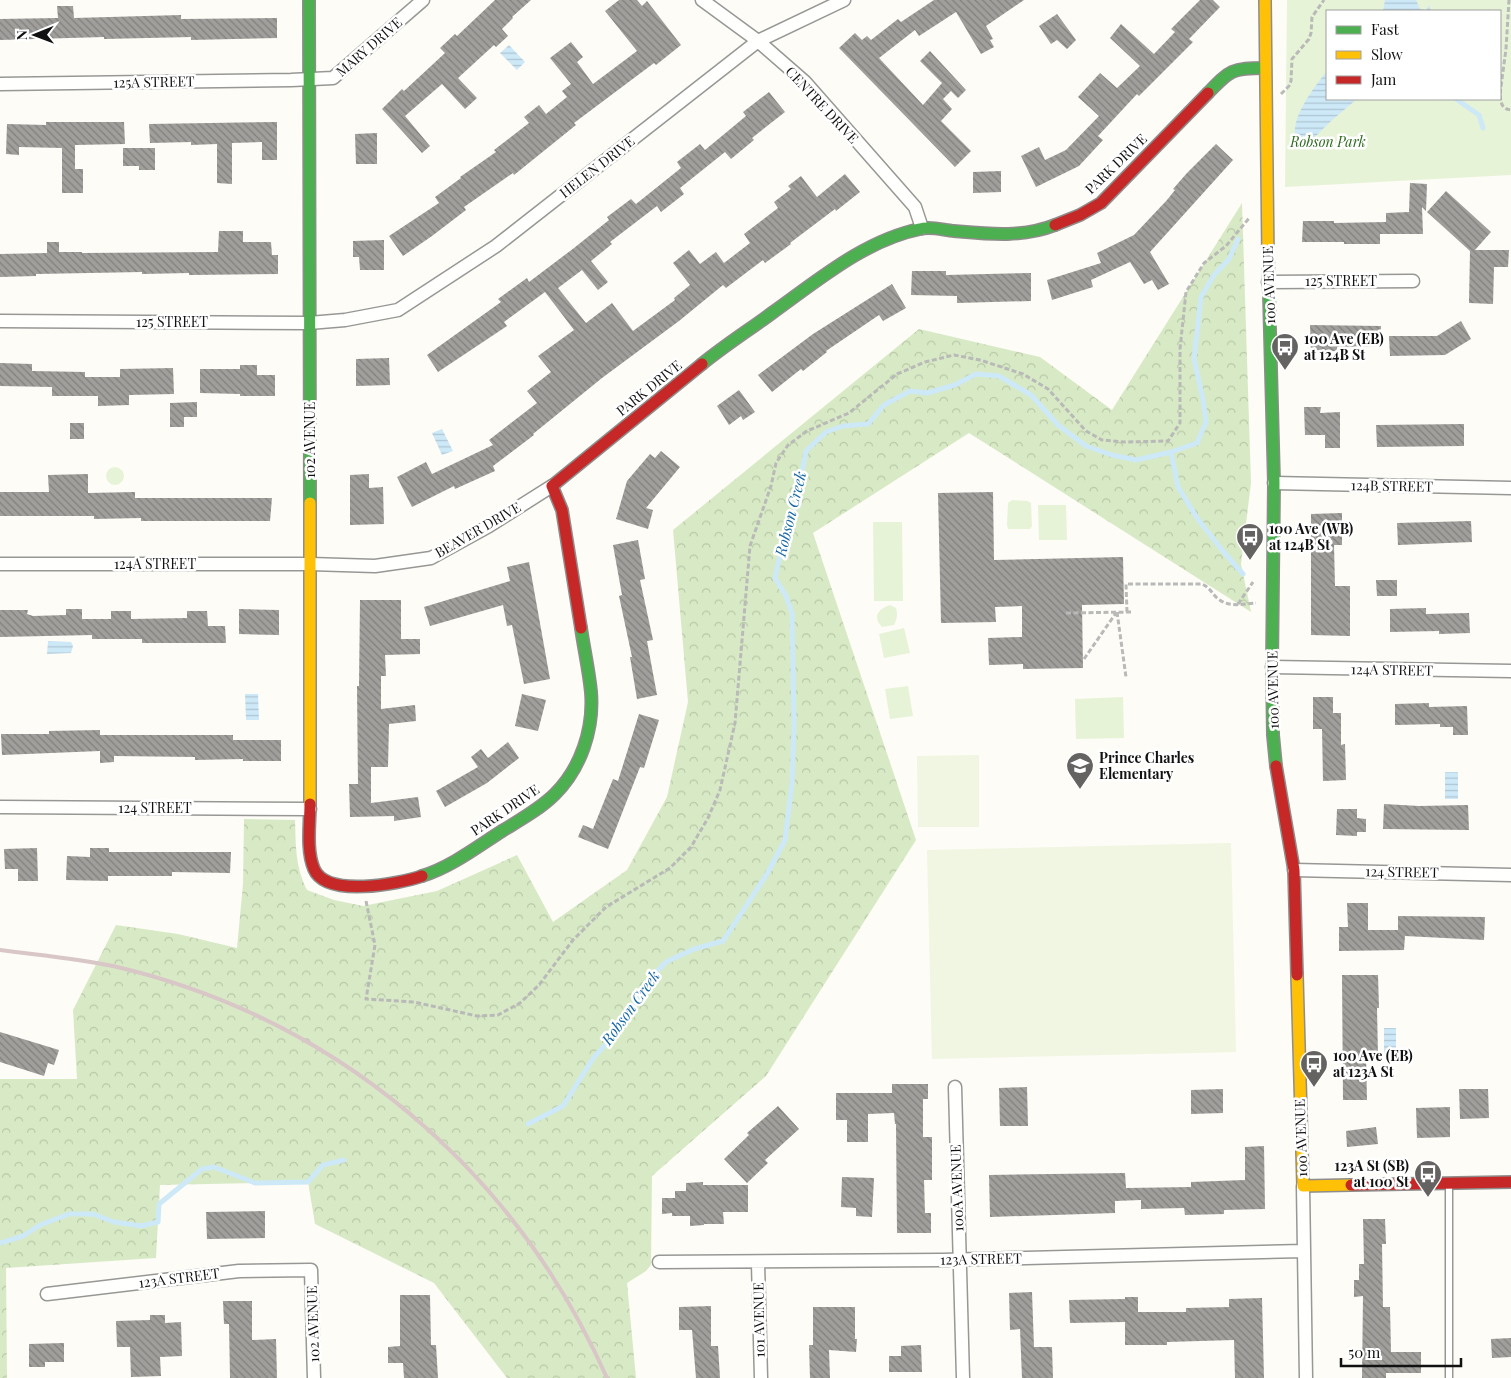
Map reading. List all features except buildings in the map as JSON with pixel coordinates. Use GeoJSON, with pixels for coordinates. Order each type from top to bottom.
{"type":"FeatureCollection","features":[{"type":"Feature","properties":{"kind":"street","name":"102 AVENUE"},"geometry":{"type":"LineString","coordinates":[[309,0],[310,857],[312,866],[319,878]]}},
{"type":"Feature","properties":{"kind":"street","name":"MARY DRIVE"},"geometry":{"type":"LineString","coordinates":[[309,80],[333,78],[423,0]]}},
{"type":"Feature","properties":{"kind":"street","name":"CENTRE DRIVE"},"geometry":{"type":"LineString","coordinates":[[702,0],[758,41],[812,89],[915,207],[922,228]]}},
{"type":"Feature","properties":{"kind":"street","name":"HELEN DRIVE"},"geometry":{"type":"LineString","coordinates":[[345,320],[398,310],[496,246],[758,41],[844,0]]}},
{"type":"Feature","properties":{"kind":"street","name":"100 AVENUE"},"geometry":{"type":"LineString","coordinates":[[1265,0],[1266,184],[1274,483],[1272,668],[1275,757],[1294,870],[1303,1186],[1306,1378]]}},
{"type":"Feature","properties":{"kind":"street","name":"PARK DRIVE"},"geometry":{"type":"LineString","coordinates":[[319,878],[333,885],[347,886],[405,880],[424,876],[459,858],[540,807],[556,793],[570,776],[588,733],[592,692],[562,510],[552,486],[706,360],[852,258],[895,236],[922,228],[984,234],[1014,234],[1047,228],[1080,215],[1101,203],[1226,74],[1239,68],[1265,68]]}},
{"type":"Feature","properties":{"kind":"street","name":"125A STREET"},"geometry":{"type":"LineString","coordinates":[[0,84],[309,80]]}},
{"type":"Feature","properties":{"kind":"street","name":"125 STREET"},"geometry":{"type":"LineString","coordinates":[[1268,282],[1413,281]]}},
{"type":"Feature","properties":{"kind":"street","name":"125 STREET"},"geometry":{"type":"LineString","coordinates":[[0,321],[309,323],[345,320]]}},
{"type":"Feature","properties":{"kind":"street","name":"124B STREET"},"geometry":{"type":"LineString","coordinates":[[1274,483],[1511,488]]}},
{"type":"Feature","properties":{"kind":"street","name":"BEAVER DRIVE"},"geometry":{"type":"LineString","coordinates":[[310,564],[374,566],[431,558],[489,526],[552,486]]}},
{"type":"Feature","properties":{"kind":"street","name":"124A STREET"},"geometry":{"type":"LineString","coordinates":[[0,564],[310,564]]}},
{"type":"Feature","properties":{"kind":"street","name":"124A STREET"},"geometry":{"type":"LineString","coordinates":[[1272,668],[1511,671]]}},
{"type":"Feature","properties":{"kind":"street","name":"124 STREET"},"geometry":{"type":"LineString","coordinates":[[0,807],[310,809]]}},
{"type":"Feature","properties":{"kind":"street","name":"124 STREET"},"geometry":{"type":"LineString","coordinates":[[1294,870],[1511,875]]}},
{"type":"Feature","properties":{"kind":"street","name":"100A AVENUE"},"geometry":{"type":"LineString","coordinates":[[955,1087],[964,1378]]}},
{"type":"Feature","properties":{"kind":"street"},"geometry":{"type":"LineString","coordinates":[[1303,1186],[1511,1182]]}},
{"type":"Feature","properties":{"kind":"street","name":"123A STREET"},"geometry":{"type":"LineString","coordinates":[[659,1262],[960,1260],[1303,1251]]}},
{"type":"Feature","properties":{"kind":"street","name":"101 AVENUE"},"geometry":{"type":"LineString","coordinates":[[758,1262],[761,1378]]}},
{"type":"Feature","properties":{"kind":"street","name":"102 AVENUE"},"geometry":{"type":"LineString","coordinates":[[311,1270],[314,1378]]}},
{"type":"Feature","properties":{"kind":"street","name":"123A STREET"},"geometry":{"type":"LineString","coordinates":[[46,1294],[239,1271],[311,1270]]}},
{"type":"Feature","properties":{"kind":"lane"},"geometry":{"type":"LineString","coordinates":[[1449,1183],[1450,1378]]}},
{"type":"Feature","properties":{"kind":"path"},"geometry":{"type":"LineString","coordinates":[[1277,96],[1284,93],[1289,86],[1292,74],[1292,59],[1308,39],[1311,33],[1312,17],[1324,0]]}},
{"type":"Feature","properties":{"kind":"path"},"geometry":{"type":"LineString","coordinates":[[1501,87],[1509,0]]}},
{"type":"Feature","properties":{"kind":"path"},"geometry":{"type":"LineString","coordinates":[[1501,100],[1502,106],[1511,110]]}},
{"type":"Feature","properties":{"kind":"path"},"geometry":{"type":"LineString","coordinates":[[365,893],[375,945],[366,998],[414,1002],[477,1016],[498,1015],[520,1003],[539,985],[573,940],[606,906],[670,868],[691,847],[708,818],[720,790],[735,723],[750,546],[771,486],[776,463],[788,445],[808,431],[848,413],[897,374],[925,362],[954,355],[980,360],[1022,374],[1040,384],[1048,389],[1086,431],[1102,440],[1125,442],[1168,441],[1180,423],[1180,349],[1186,292],[1204,263],[1226,246],[1250,217]]}},
{"type":"Feature","properties":{"kind":"path"},"geometry":{"type":"LineString","coordinates":[[1238,604],[1253,582]]}},
{"type":"Feature","properties":{"kind":"path"},"geometry":{"type":"LineString","coordinates":[[1126,612],[1126,584],[1202,584],[1212,590],[1217,598],[1231,605],[1256,603]]}},
{"type":"Feature","properties":{"kind":"path"},"geometry":{"type":"LineString","coordinates":[[1084,659],[1117,612]]}},
{"type":"Feature","properties":{"kind":"path"},"geometry":{"type":"LineString","coordinates":[[1117,612],[1126,677]]}},
{"type":"Feature","properties":{"kind":"path"},"geometry":{"type":"LineString","coordinates":[[1066,613],[1133,612]]}},
{"type":"Feature","properties":{"kind":"green space","name":"Robson Park"},"geometry":{"type":"Polygon","coordinates":[[[1287,0],[1511,0],[1511,175],[1285,187],[1287,0]]]}},
{"type":"Feature","properties":{"kind":"green space"},"geometry":{"type":"Polygon","coordinates":[[[1242,203],[1251,483],[1241,564],[1251,612],[969,433],[813,533],[916,840],[766,1076],[652,1176],[651,1265],[646,1271],[627,1283],[636,1378],[507,1378],[434,1283],[315,1224],[308,1182],[160,1185],[156,1258],[6,1268],[7,1378],[0,1378],[0,1079],[77,1079],[73,1010],[116,925],[178,934],[237,948],[243,884],[244,819],[295,820],[298,864],[307,890],[334,900],[363,906],[437,891],[517,855],[553,922],[627,870],[667,797],[688,702],[673,530],[919,329],[1040,357],[1112,410],[1242,203]]]}},
{"type":"Feature","properties":{"kind":"green space"},"geometry":{"type":"Polygon","coordinates":[[[115,467],[121,470],[124,476],[121,482],[115,485],[109,482],[106,476],[109,470],[115,467]]]}},
{"type":"Feature","properties":{"kind":"green space"},"geometry":{"type":"Polygon","coordinates":[[[1012,500],[1028,501],[1031,503],[1032,526],[1030,529],[1008,529],[1008,503],[1012,500]]]}},
{"type":"Feature","properties":{"kind":"green space"},"geometry":{"type":"Polygon","coordinates":[[[1038,505],[1066,505],[1067,540],[1039,540],[1038,505]]]}},
{"type":"Feature","properties":{"kind":"green space"},"geometry":{"type":"Polygon","coordinates":[[[873,522],[902,522],[903,601],[874,601],[873,522]]]}},
{"type":"Feature","properties":{"kind":"green space"},"geometry":{"type":"Polygon","coordinates":[[[890,605],[896,608],[896,621],[894,625],[882,627],[877,620],[878,614],[882,609],[890,605]]]}},
{"type":"Feature","properties":{"kind":"green space"},"geometry":{"type":"Polygon","coordinates":[[[904,628],[910,653],[884,658],[879,634],[904,628]]]}},
{"type":"Feature","properties":{"kind":"green space"},"geometry":{"type":"Polygon","coordinates":[[[908,686],[913,716],[890,719],[885,689],[908,686]]]}},
{"type":"Feature","properties":{"kind":"green space"},"geometry":{"type":"Polygon","coordinates":[[[1123,697],[1124,738],[1076,739],[1075,699],[1123,697]]]}},
{"type":"Feature","properties":{"kind":"green space"},"geometry":{"type":"Polygon","coordinates":[[[979,755],[979,827],[918,827],[917,756],[979,755]]]}},
{"type":"Feature","properties":{"kind":"green space"},"geometry":{"type":"Polygon","coordinates":[[[1231,843],[1236,1052],[932,1059],[927,850],[1231,843]]]}},
{"type":"Feature","properties":{"kind":"water"},"geometry":{"type":"Polygon","coordinates":[[[1385,0],[1416,0],[1420,9],[1426,10],[1383,10],[1385,0]]]}},
{"type":"Feature","properties":{"kind":"water"},"geometry":{"type":"Polygon","coordinates":[[[509,45],[525,62],[517,70],[500,53],[509,45]]]}},
{"type":"Feature","properties":{"kind":"water"},"geometry":{"type":"Polygon","coordinates":[[[1326,72],[1326,100],[1356,100],[1314,138],[1301,141],[1296,139],[1296,122],[1310,94],[1326,72]]]}},
{"type":"Feature","properties":{"kind":"water"},"geometry":{"type":"Polygon","coordinates":[[[442,429],[453,451],[442,455],[432,433],[442,429]]]}},
{"type":"Feature","properties":{"kind":"water"},"geometry":{"type":"Polygon","coordinates":[[[48,641],[71,642],[73,646],[71,653],[47,654],[48,641]]]}},
{"type":"Feature","properties":{"kind":"water"},"geometry":{"type":"Polygon","coordinates":[[[245,694],[258,694],[259,720],[246,720],[245,694]]]}},
{"type":"Feature","properties":{"kind":"water"},"geometry":{"type":"Polygon","coordinates":[[[1445,772],[1458,772],[1458,799],[1445,799],[1445,772]]]}},
{"type":"Feature","properties":{"kind":"water"},"geometry":{"type":"Polygon","coordinates":[[[1384,1028],[1396,1028],[1396,1054],[1384,1054],[1384,1028]]]}},
{"type":"Feature","properties":{"kind":"waterway","name":"Robson Creek"},"geometry":{"type":"LineString","coordinates":[[1457,100],[1479,115],[1483,128]]}},
{"type":"Feature","properties":{"kind":"waterway","name":"Robson Creek"},"geometry":{"type":"LineString","coordinates":[[528,1124],[563,1106],[594,1057],[615,1035],[647,982],[666,962],[694,949],[723,941],[767,874],[785,840],[792,783],[794,725],[792,613],[786,596],[775,578],[783,542],[795,508],[806,451],[826,432],[843,426],[868,424],[884,405],[910,391],[927,393],[955,385],[976,374],[999,376],[1031,395],[1058,425],[1086,446],[1112,455],[1136,460],[1171,452],[1197,443],[1206,422],[1194,359],[1201,297],[1214,275],[1229,259],[1238,239]]}},
{"type":"Feature","properties":{"kind":"waterway"},"geometry":{"type":"LineString","coordinates":[[1171,452],[1178,487],[1197,518],[1243,574]]}},
{"type":"Feature","properties":{"kind":"waterway","name":"Robson Creek"},"geometry":{"type":"LineString","coordinates":[[0,1243],[23,1236],[40,1225],[69,1214],[93,1214],[114,1222],[141,1226],[158,1222],[159,1204],[202,1169],[214,1167],[255,1183],[308,1182],[323,1165],[344,1160]]}},
{"type":"Feature","properties":{"kind":"railway"},"geometry":{"type":"LineString","coordinates":[[0,950],[113,966],[195,990],[272,1023],[343,1064],[409,1113],[469,1170],[522,1233],[568,1302],[607,1378]]}},
{"type":"Feature","properties":{"kind":"traffic: fast"},"geometry":{"type":"LineString","coordinates":[[309,0],[310,503]]}},
{"type":"Feature","properties":{"kind":"traffic: fast"},"geometry":{"type":"LineString","coordinates":[[1208,93],[1232,72],[1265,68]]}},
{"type":"Feature","properties":{"kind":"traffic: fast"},"geometry":{"type":"LineString","coordinates":[[702,364],[842,263],[880,242],[900,234],[928,228],[1005,234],[1030,232],[1055,225]]}},
{"type":"Feature","properties":{"kind":"traffic: fast"},"geometry":{"type":"LineString","coordinates":[[1268,256],[1274,483],[1273,735],[1276,766]]}},
{"type":"Feature","properties":{"kind":"traffic: fast"},"geometry":{"type":"LineString","coordinates":[[422,876],[453,862],[536,809],[555,794],[572,772],[579,760],[588,734],[591,706],[590,684],[581,628]]}},
{"type":"Feature","properties":{"kind":"traffic: slow"},"geometry":{"type":"LineString","coordinates":[[1265,0],[1268,256]]}},
{"type":"Feature","properties":{"kind":"traffic: slow"},"geometry":{"type":"LineString","coordinates":[[310,503],[310,804]]}},
{"type":"Feature","properties":{"kind":"traffic: slow"},"geometry":{"type":"LineString","coordinates":[[1297,975],[1303,1186],[1351,1185]]}},
{"type":"Feature","properties":{"kind":"traffic: jam"},"geometry":{"type":"LineString","coordinates":[[1055,225],[1080,215],[1101,203],[1208,93]]}},
{"type":"Feature","properties":{"kind":"traffic: jam"},"geometry":{"type":"LineString","coordinates":[[581,628],[562,510],[552,486],[702,364]]}},
{"type":"Feature","properties":{"kind":"traffic: jam"},"geometry":{"type":"LineString","coordinates":[[1276,766],[1294,870],[1297,975]]}},
{"type":"Feature","properties":{"kind":"traffic: jam"},"geometry":{"type":"LineString","coordinates":[[310,804],[310,854],[314,869],[321,878],[347,886],[364,886],[381,885],[422,876]]}},
{"type":"Feature","properties":{"kind":"traffic: jam"},"geometry":{"type":"LineString","coordinates":[[1351,1185],[1511,1182]]}},
{"type":"Feature","properties":{"kind":"place","name":"100 Ave (EB) at 124B St"},"geometry":{"type":"Point","coordinates":[1285,371]}},
{"type":"Feature","properties":{"kind":"place","name":"100 Ave (WB) at 124B St"},"geometry":{"type":"Point","coordinates":[1250,561]}},
{"type":"Feature","properties":{"kind":"place","name":"Prince Charles Elementary"},"geometry":{"type":"Point","coordinates":[1080,790]}},
{"type":"Feature","properties":{"kind":"place","name":"100 Ave (EB) at 123A St"},"geometry":{"type":"Point","coordinates":[1314,1088]}},
{"type":"Feature","properties":{"kind":"place","name":"123A St (SB) at 100 St"},"geometry":{"type":"Point","coordinates":[1428,1198]}}]}
